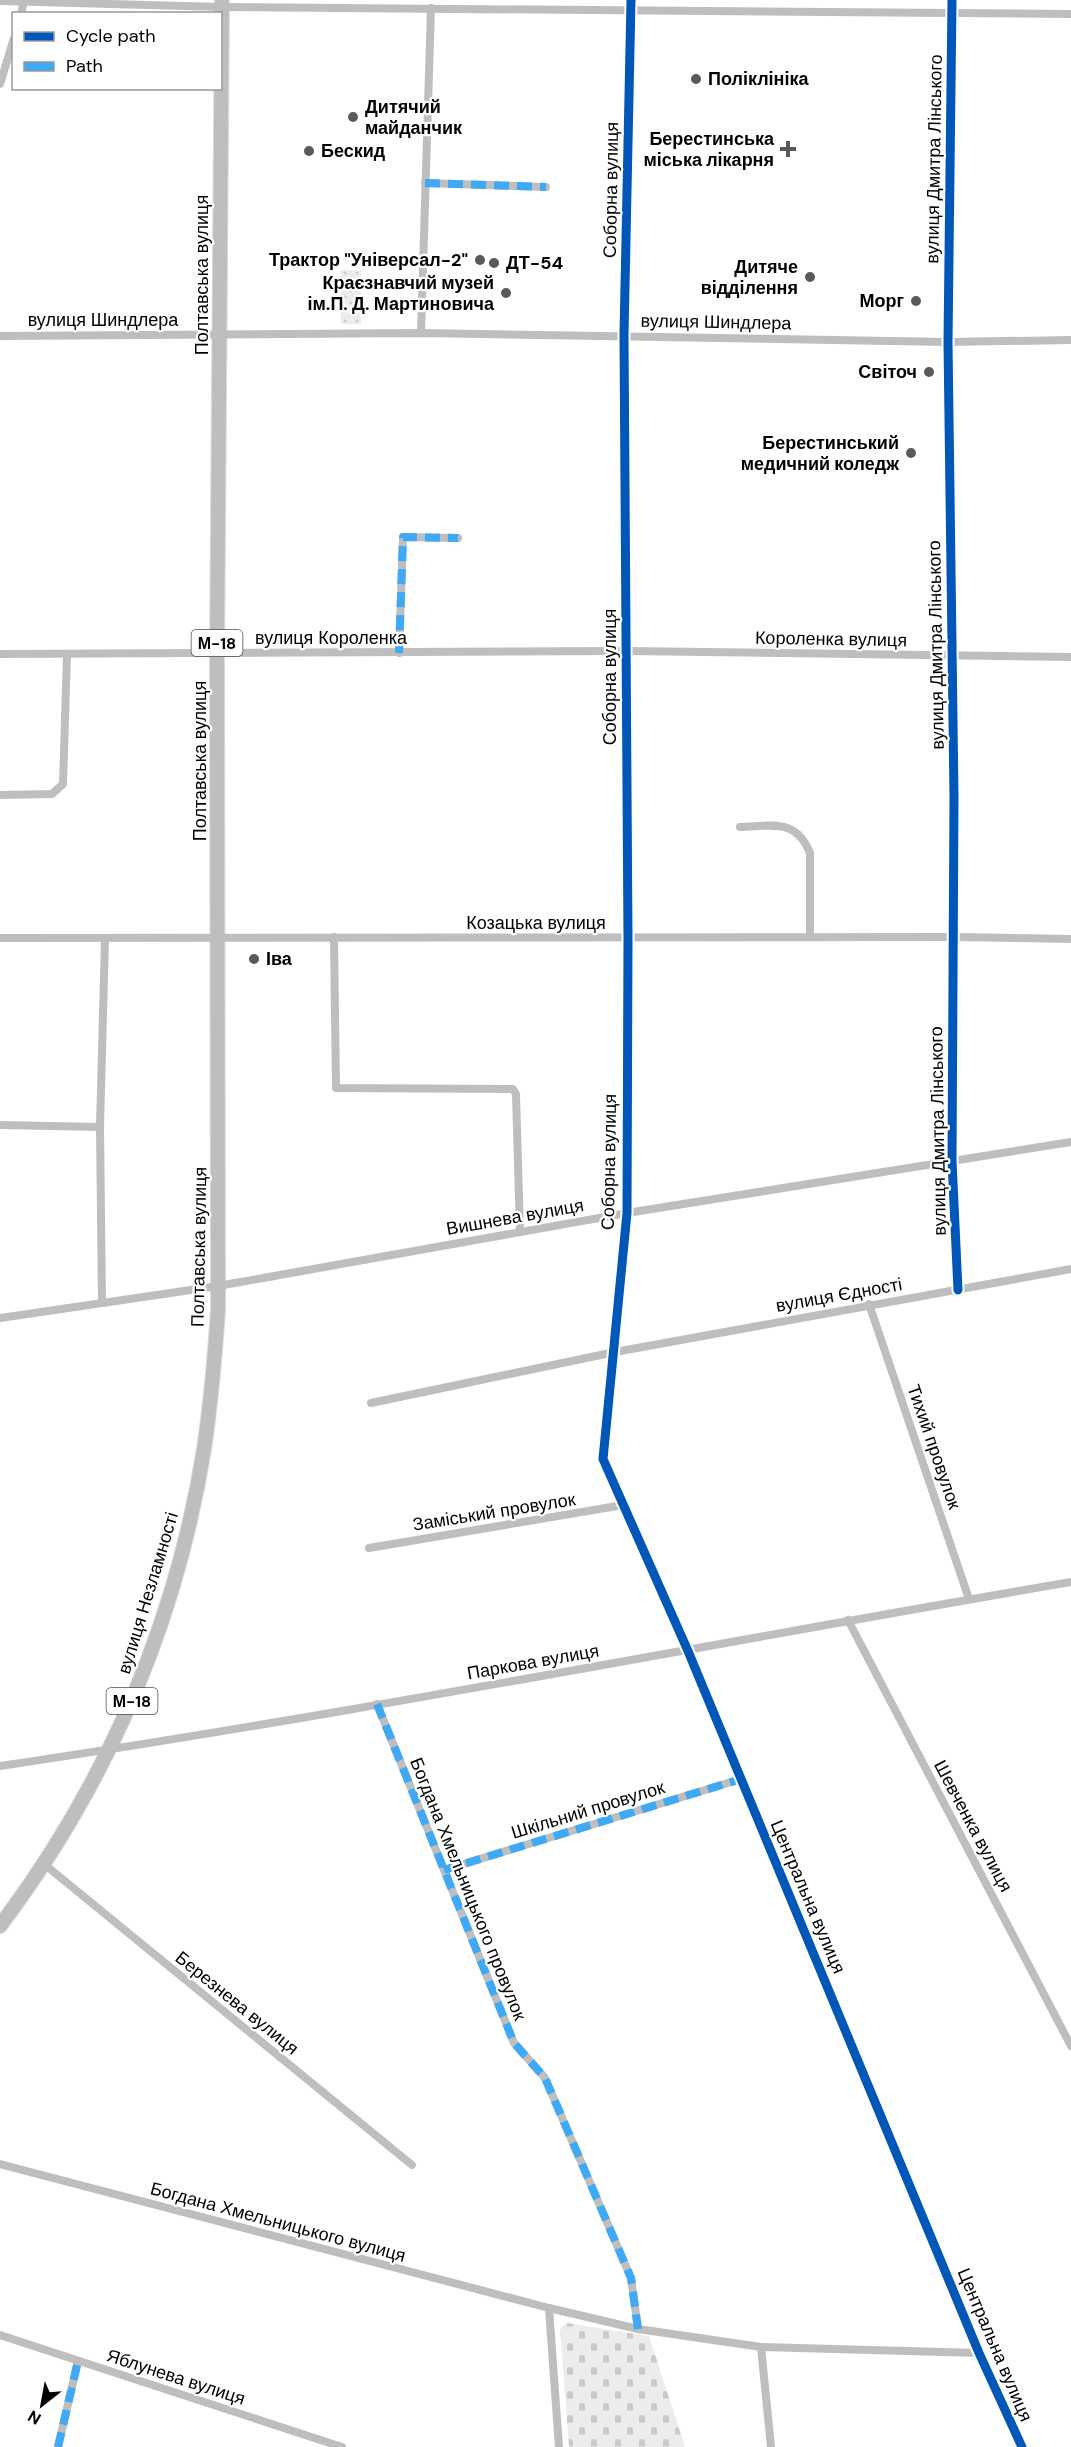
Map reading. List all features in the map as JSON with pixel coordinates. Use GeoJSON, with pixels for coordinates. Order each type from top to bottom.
{"type":"FeatureCollection","features":[{"type":"Feature","properties":{"kind":"highway","name":"Полтавська вулиця"},"geometry":{"type":"LineString","coordinates":[[204,1449],[212,1392],[218,1286],[217,653],[221,90]]}},
{"type":"Feature","properties":{"kind":"highway","name":"вулиця Незламності"},"geometry":{"type":"LineString","coordinates":[[0,1926],[44,1864],[111,1749],[144,1669],[165,1605],[193,1506],[204,1449]]}},
{"type":"Feature","properties":{"kind":"street","name":"Соборна вулиця"},"geometry":{"type":"LineString","coordinates":[[612,1352],[627,1213],[628,938],[624,335],[631,0]]}},
{"type":"Feature","properties":{"kind":"street","name":"вулиця Дмитра Лінського"},"geometry":{"type":"LineString","coordinates":[[952,0],[948,342],[953,656],[952,1161],[958,1290]]}},
{"type":"Feature","properties":{"kind":"street"},"geometry":{"type":"LineString","coordinates":[[0,1],[631,11],[1071,14]]}},
{"type":"Feature","properties":{"kind":"street"},"geometry":{"type":"LineString","coordinates":[[421,333],[431,8]]}},
{"type":"Feature","properties":{"kind":"street"},"geometry":{"type":"LineString","coordinates":[[0,84],[12,45]]}},
{"type":"Feature","properties":{"kind":"street"},"geometry":{"type":"LineString","coordinates":[[425,183],[546,187]]}},
{"type":"Feature","properties":{"kind":"street","name":"вулиця Шиндлера"},"geometry":{"type":"LineString","coordinates":[[0,336],[421,333],[948,342],[1071,340]]}},
{"type":"Feature","properties":{"kind":"street"},"geometry":{"type":"LineString","coordinates":[[399,653],[403,537],[458,538]]}},
{"type":"Feature","properties":{"kind":"street","name":"вулиця Короленка"},"geometry":{"type":"LineString","coordinates":[[0,654],[627,651]]}},
{"type":"Feature","properties":{"kind":"street","name":"Короленка вулиця"},"geometry":{"type":"LineString","coordinates":[[627,651],[1071,657]]}},
{"type":"Feature","properties":{"kind":"street"},"geometry":{"type":"LineString","coordinates":[[0,795],[52,794],[63,784],[66,654]]}},
{"type":"Feature","properties":{"kind":"street"},"geometry":{"type":"LineString","coordinates":[[740,827],[783,826],[798,832],[805,841],[810,853],[810,937]]}},
{"type":"Feature","properties":{"kind":"street","name":"Козацька вулиця"},"geometry":{"type":"LineString","coordinates":[[0,938],[954,937],[1071,939]]}},
{"type":"Feature","properties":{"kind":"street"},"geometry":{"type":"LineString","coordinates":[[334,938],[336,1088],[513,1089],[516,1094],[520,1232]]}},
{"type":"Feature","properties":{"kind":"street"},"geometry":{"type":"LineString","coordinates":[[102,1303],[100,1127],[105,939]]}},
{"type":"Feature","properties":{"kind":"street"},"geometry":{"type":"LineString","coordinates":[[0,1125],[100,1127]]}},
{"type":"Feature","properties":{"kind":"street","name":"Вишнева вулиця"},"geometry":{"type":"LineString","coordinates":[[0,1318],[218,1286],[627,1213],[1071,1142]]}},
{"type":"Feature","properties":{"kind":"street","name":"вулиця Єдності"},"geometry":{"type":"LineString","coordinates":[[370,1403],[612,1352],[1071,1269]]}},
{"type":"Feature","properties":{"kind":"street","name":"Тихий провулок"},"geometry":{"type":"LineString","coordinates":[[869,1304],[969,1599]]}},
{"type":"Feature","properties":{"kind":"street","name":"Центральна вулиця"},"geometry":{"type":"LineString","coordinates":[[612,1352],[603,1459],[688,1651],[979,2353],[1022,2447]]}},
{"type":"Feature","properties":{"kind":"street","name":"Заміський провулок"},"geometry":{"type":"LineString","coordinates":[[369,1548],[623,1505]]}},
{"type":"Feature","properties":{"kind":"street","name":"Паркова вулиця"},"geometry":{"type":"LineString","coordinates":[[0,1766],[688,1651],[848,1620],[1071,1582]]}},
{"type":"Feature","properties":{"kind":"street","name":"Шевченка вулиця"},"geometry":{"type":"LineString","coordinates":[[848,1620],[1071,2046]]}},
{"type":"Feature","properties":{"kind":"street","name":"Богдана Хмельницького провулок"},"geometry":{"type":"LineString","coordinates":[[377,1704],[514,2043],[544,2078],[631,2278],[639,2330]]}},
{"type":"Feature","properties":{"kind":"street","name":"Шкільний провулок"},"geometry":{"type":"LineString","coordinates":[[444,1870],[741,1779]]}},
{"type":"Feature","properties":{"kind":"street","name":"Березнева вулиця"},"geometry":{"type":"LineString","coordinates":[[44,1864],[412,2165]]}},
{"type":"Feature","properties":{"kind":"street","name":"Богдана Хмельницького вулиця"},"geometry":{"type":"LineString","coordinates":[[0,2164],[639,2330],[760,2348],[979,2353]]}},
{"type":"Feature","properties":{"kind":"street"},"geometry":{"type":"LineString","coordinates":[[549,2308],[559,2447]]}},
{"type":"Feature","properties":{"kind":"street","name":"Яблунева вулиця"},"geometry":{"type":"LineString","coordinates":[[0,2335],[342,2447]]}},
{"type":"Feature","properties":{"kind":"street"},"geometry":{"type":"LineString","coordinates":[[760,2348],[771,2447]]}},
{"type":"Feature","properties":{"kind":"street"},"geometry":{"type":"LineString","coordinates":[[58,2447],[78,2361]]}},
{"type":"Feature","properties":{"kind":"green space"},"geometry":{"type":"Polygon","coordinates":[[[341,270],[361,270],[361,324],[341,324],[341,270]]]}},
{"type":"Feature","properties":{"kind":"green space"},"geometry":{"type":"Polygon","coordinates":[[[567,2323],[649,2336],[685,2447],[569,2447],[560,2328],[567,2323]]]}},
{"type":"Feature","properties":{"kind":"marked path"},"geometry":{"type":"LineString","coordinates":[[425,183],[546,187]]}},
{"type":"Feature","properties":{"kind":"marked path"},"geometry":{"type":"LineString","coordinates":[[399,653],[403,537],[458,538]]}},
{"type":"Feature","properties":{"kind":"marked path"},"geometry":{"type":"LineString","coordinates":[[377,1704],[514,2043],[545,2078],[631,2278],[638,2329]]}},
{"type":"Feature","properties":{"kind":"marked path"},"geometry":{"type":"LineString","coordinates":[[444,1870],[741,1779]]}},
{"type":"Feature","properties":{"kind":"marked path"},"geometry":{"type":"LineString","coordinates":[[58,2447],[78,2361]]}},
{"type":"Feature","properties":{"kind":"cycle path"},"geometry":{"type":"LineString","coordinates":[[631,0],[624,335],[628,938],[627,1213],[603,1459],[688,1651],[979,2353],[1022,2447]]}},
{"type":"Feature","properties":{"kind":"cycle path"},"geometry":{"type":"LineString","coordinates":[[952,0],[948,342],[954,797],[952,1161],[958,1290]]}},
{"type":"Feature","properties":{"kind":"place","name":"Поліклініка"},"geometry":{"type":"Point","coordinates":[696,79]}},
{"type":"Feature","properties":{"kind":"place","name":"Дитячий майданчик"},"geometry":{"type":"Point","coordinates":[353,117]}},
{"type":"Feature","properties":{"kind":"place","name":"Берестинська міська лікарня"},"geometry":{"type":"Point","coordinates":[788,149]}},
{"type":"Feature","properties":{"kind":"place","name":"Бескид"},"geometry":{"type":"Point","coordinates":[309,151]}},
{"type":"Feature","properties":{"kind":"place","name":"Трактор \"Універсал-2\""},"geometry":{"type":"Point","coordinates":[480,260]}},
{"type":"Feature","properties":{"kind":"place","name":"ДТ-54"},"geometry":{"type":"Point","coordinates":[494,263]}},
{"type":"Feature","properties":{"kind":"place","name":"Дитяче відділення"},"geometry":{"type":"Point","coordinates":[810,277]}},
{"type":"Feature","properties":{"kind":"place","name":"Краєзнавчий музей ім.П. Д. Мартиновича"},"geometry":{"type":"Point","coordinates":[506,293]}},
{"type":"Feature","properties":{"kind":"place","name":"Морг"},"geometry":{"type":"Point","coordinates":[916,301]}},
{"type":"Feature","properties":{"kind":"place","name":"Світоч"},"geometry":{"type":"Point","coordinates":[929,372]}},
{"type":"Feature","properties":{"kind":"place","name":"Берестинський медичний коледж"},"geometry":{"type":"Point","coordinates":[911,453]}},
{"type":"Feature","properties":{"kind":"place","name":"Іва"},"geometry":{"type":"Point","coordinates":[254,959]}}]}
